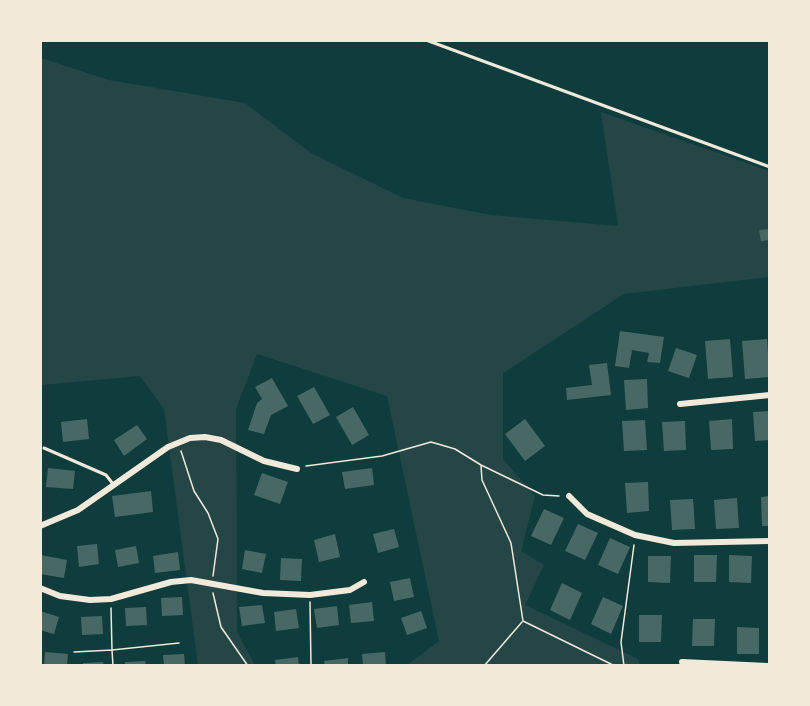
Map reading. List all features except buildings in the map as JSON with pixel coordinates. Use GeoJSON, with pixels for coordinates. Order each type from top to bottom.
{"type":"FeatureCollection","features":[{"type":"Feature","properties":{"kind":"street"},"geometry":{"type":"LineString","coordinates":[[680,404],[770,395]]}},
{"type":"Feature","properties":{"kind":"street"},"geometry":{"type":"LineString","coordinates":[[40,526],[78,510],[113,484],[179,442],[190,438],[213,439],[264,461],[297,470]]}},
{"type":"Feature","properties":{"kind":"street"},"geometry":{"type":"LineString","coordinates":[[569,496],[587,514],[635,535],[674,543],[770,541]]}},
{"type":"Feature","properties":{"kind":"street"},"geometry":{"type":"LineString","coordinates":[[40,588],[70,599],[111,599],[171,582],[213,582],[263,593],[310,595],[350,590],[364,582]]}},
{"type":"Feature","properties":{"kind":"street"},"geometry":{"type":"LineString","coordinates":[[682,663],[768,666]]}},
{"type":"Feature","properties":{"kind":"lane"},"geometry":{"type":"LineString","coordinates":[[426,40],[770,167]]}},
{"type":"Feature","properties":{"kind":"lane"},"geometry":{"type":"LineString","coordinates":[[44,448],[106,476],[113,484]]}},
{"type":"Feature","properties":{"kind":"path"},"geometry":{"type":"LineString","coordinates":[[179,442],[182,460],[194,491],[208,513],[218,539],[213,582],[221,627],[248,666]]}},
{"type":"Feature","properties":{"kind":"path"},"geometry":{"type":"LineString","coordinates":[[297,470],[314,464],[382,456],[431,442],[455,448],[481,465],[543,495],[569,496]]}},
{"type":"Feature","properties":{"kind":"path"},"geometry":{"type":"LineString","coordinates":[[481,465],[482,480],[511,543],[523,621],[484,666]]}},
{"type":"Feature","properties":{"kind":"path"},"geometry":{"type":"LineString","coordinates":[[624,666],[621,642],[635,535]]}},
{"type":"Feature","properties":{"kind":"path"},"geometry":{"type":"LineString","coordinates":[[310,595],[311,666]]}},
{"type":"Feature","properties":{"kind":"path"},"geometry":{"type":"LineString","coordinates":[[111,599],[113,666]]}},
{"type":"Feature","properties":{"kind":"path"},"geometry":{"type":"LineString","coordinates":[[523,621],[615,666]]}},
{"type":"Feature","properties":{"kind":"path"},"geometry":{"type":"LineString","coordinates":[[74,652],[112,651],[179,643]]}},
{"type":"Feature","properties":{"kind":"shaded area"},"geometry":{"type":"Polygon","coordinates":[[[41,58],[109,80],[245,103],[311,153],[403,198],[491,215],[618,226],[601,112],[769,171],[769,277],[624,294],[503,373],[503,459],[535,496],[521,551],[544,565],[525,605],[638,659],[640,665],[407,665],[439,641],[387,396],[257,354],[236,409],[237,632],[255,665],[198,665],[164,409],[140,376],[41,385],[41,58]]]}}]}
